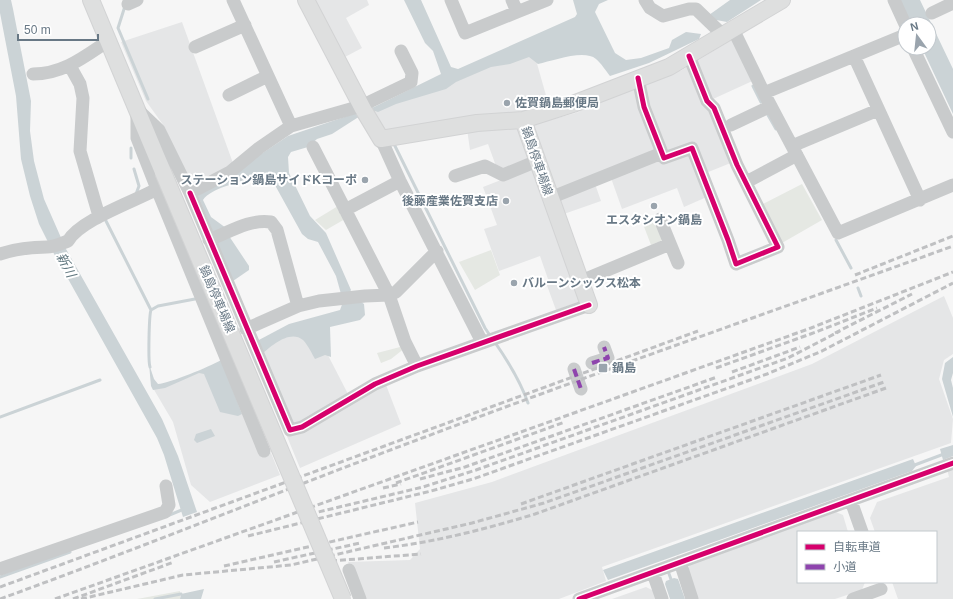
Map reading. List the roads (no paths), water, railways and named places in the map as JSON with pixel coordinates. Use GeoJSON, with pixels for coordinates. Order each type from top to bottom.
{"type":"FeatureCollection","features":[{"type":"Feature","properties":{"kind":"main road","name":"鍋島停車場線"},"geometry":{"type":"LineString","coordinates":[[91,0],[343,599]]}},
{"type":"Feature","properties":{"kind":"main road"},"geometry":{"type":"LineString","coordinates":[[306,0],[364,111],[381,139]]}},
{"type":"Feature","properties":{"kind":"main road"},"geometry":{"type":"LineString","coordinates":[[523,120],[573,104],[669,67],[782,0]]}},
{"type":"Feature","properties":{"kind":"main road","name":"鍋島停車場線"},"geometry":{"type":"LineString","coordinates":[[381,139],[477,123],[523,120],[589,305]]}},
{"type":"Feature","properties":{"kind":"street"},"geometry":{"type":"LineString","coordinates":[[233,0],[291,126]]}},
{"type":"Feature","properties":{"kind":"street"},"geometry":{"type":"LineString","coordinates":[[451,0],[465,33],[515,6],[546,0]]}},
{"type":"Feature","properties":{"kind":"street"},"geometry":{"type":"LineString","coordinates":[[645,0],[650,8],[662,16],[689,9],[696,9],[728,32],[764,93],[838,233],[953,185]]}},
{"type":"Feature","properties":{"kind":"street"},"geometry":{"type":"LineString","coordinates":[[894,0],[901,16]]}},
{"type":"Feature","properties":{"kind":"street"},"geometry":{"type":"LineString","coordinates":[[932,13],[953,3]]}},
{"type":"Feature","properties":{"kind":"street"},"geometry":{"type":"LineString","coordinates":[[195,47],[245,24]]}},
{"type":"Feature","properties":{"kind":"street"},"geometry":{"type":"LineString","coordinates":[[764,93],[897,38]]}},
{"type":"Feature","properties":{"kind":"street"},"geometry":{"type":"LineString","coordinates":[[33,74],[56,72],[70,66],[108,41]]}},
{"type":"Feature","properties":{"kind":"street"},"geometry":{"type":"LineString","coordinates":[[190,193],[230,172],[259,148],[291,126],[364,111],[411,82],[412,73],[401,51]]}},
{"type":"Feature","properties":{"kind":"street"},"geometry":{"type":"LineString","coordinates":[[638,78],[644,107],[664,158],[692,148],[736,264],[778,247],[737,165],[714,108],[707,101],[689,56]]}},
{"type":"Feature","properties":{"kind":"street"},"geometry":{"type":"LineString","coordinates":[[854,56],[920,200]]}},
{"type":"Feature","properties":{"kind":"street"},"geometry":{"type":"LineString","coordinates":[[917,56],[953,132]]}},
{"type":"Feature","properties":{"kind":"street"},"geometry":{"type":"LineString","coordinates":[[70,66],[80,84],[83,98],[80,151],[99,216]]}},
{"type":"Feature","properties":{"kind":"street"},"geometry":{"type":"LineString","coordinates":[[229,95],[268,76]]}},
{"type":"Feature","properties":{"kind":"street"},"geometry":{"type":"LineString","coordinates":[[731,125],[771,106]]}},
{"type":"Feature","properties":{"kind":"street"},"geometry":{"type":"LineString","coordinates":[[137,109],[137,138],[156,189],[264,451]]}},
{"type":"Feature","properties":{"kind":"street"},"geometry":{"type":"LineString","coordinates":[[137,109],[159,130],[190,193],[246,329],[290,430],[302,427],[375,384],[417,366],[589,305]]}},
{"type":"Feature","properties":{"kind":"street"},"geometry":{"type":"LineString","coordinates":[[752,179],[794,151],[878,110]]}},
{"type":"Feature","properties":{"kind":"street"},"geometry":{"type":"LineString","coordinates":[[381,139],[400,181],[437,252],[488,340]]}},
{"type":"Feature","properties":{"kind":"street"},"geometry":{"type":"LineString","coordinates":[[313,148],[389,295],[405,342],[417,366]]}},
{"type":"Feature","properties":{"kind":"street"},"geometry":{"type":"LineString","coordinates":[[550,198],[662,153]]}},
{"type":"Feature","properties":{"kind":"street"},"geometry":{"type":"LineString","coordinates":[[455,176],[485,166],[503,175],[537,161]]}},
{"type":"Feature","properties":{"kind":"street"},"geometry":{"type":"LineString","coordinates":[[345,210],[400,181]]}},
{"type":"Feature","properties":{"kind":"street"},"geometry":{"type":"LineString","coordinates":[[0,254],[11,250],[42,246],[48,247],[66,242],[72,234],[99,216],[112,212],[156,189]]}},
{"type":"Feature","properties":{"kind":"street"},"geometry":{"type":"LineString","coordinates":[[660,219],[678,263]]}},
{"type":"Feature","properties":{"kind":"street"},"geometry":{"type":"LineString","coordinates":[[210,239],[230,231],[240,225],[260,221],[271,222],[277,230],[298,306]]}},
{"type":"Feature","properties":{"kind":"street"},"geometry":{"type":"LineString","coordinates":[[581,281],[670,244]]}},
{"type":"Feature","properties":{"kind":"street"},"geometry":{"type":"LineString","coordinates":[[246,329],[298,306],[319,301],[389,295],[396,292],[437,252]]}},
{"type":"Feature","properties":{"kind":"street"},"geometry":{"type":"LineString","coordinates":[[592,363],[608,358],[604,347]]}},
{"type":"Feature","properties":{"kind":"street"},"geometry":{"type":"LineString","coordinates":[[574,369],[581,389]]}},
{"type":"Feature","properties":{"kind":"street"},"geometry":{"type":"LineString","coordinates":[[579,599],[953,463]]}},
{"type":"Feature","properties":{"kind":"street"},"geometry":{"type":"LineString","coordinates":[[0,570],[165,512],[169,505],[166,486]]}},
{"type":"Feature","properties":{"kind":"street"},"geometry":{"type":"LineString","coordinates":[[851,501],[862,531]]}},
{"type":"Feature","properties":{"kind":"street"},"geometry":{"type":"LineString","coordinates":[[677,564],[692,599]]}},
{"type":"Feature","properties":{"kind":"street"},"geometry":{"type":"LineString","coordinates":[[348,570],[360,599]]}},
{"type":"Feature","properties":{"kind":"street"},"geometry":{"type":"LineString","coordinates":[[655,572],[662,599]]}},
{"type":"Feature","properties":{"kind":"street"},"geometry":{"type":"LineString","coordinates":[[852,599],[882,590]]}},
{"type":"Feature","properties":{"kind":"water","name":"新川"},"geometry":{"type":"Polygon","coordinates":[[[0,0],[11,0],[13,9],[31,101],[30,131],[34,161],[44,199],[66,249],[162,419],[178,456],[197,512],[183,517],[164,455],[157,438],[53,252],[39,224],[30,196],[21,159],[16,96],[0,13],[0,0]]]}},
{"type":"Feature","properties":{"kind":"water"},"geometry":{"type":"Polygon","coordinates":[[[404,0],[421,0],[451,67],[458,69],[575,17],[577,14],[573,0],[608,0],[599,4],[595,12],[615,53],[626,60],[641,58],[669,48],[672,40],[686,32],[701,34],[699,39],[649,63],[610,76],[596,59],[591,56],[584,55],[576,55],[538,64],[529,57],[510,64],[491,67],[456,82],[446,89],[396,104],[378,112],[375,111],[357,118],[332,134],[317,139],[308,147],[291,152],[288,157],[289,173],[310,216],[326,233],[351,290],[348,295],[341,294],[336,276],[318,242],[308,239],[302,234],[276,187],[267,174],[232,184],[215,191],[203,200],[211,217],[226,228],[229,236],[249,266],[249,270],[233,281],[198,196],[288,136],[374,107],[441,74],[433,51],[425,43],[404,0]]]}},
{"type":"Feature","properties":{"kind":"water"},"geometry":{"type":"Polygon","coordinates":[[[730,0],[761,0],[727,22],[711,19],[709,15],[730,0]]]}},
{"type":"Feature","properties":{"kind":"water"},"geometry":{"type":"Polygon","coordinates":[[[900,0],[920,0],[928,16],[907,16],[900,0]]]}},
{"type":"Feature","properties":{"kind":"water"},"geometry":{"type":"Polygon","coordinates":[[[937,36],[953,69],[953,114],[926,56],[937,56],[937,36]]]}},
{"type":"Feature","properties":{"kind":"water"},"geometry":{"type":"Polygon","coordinates":[[[358,300],[364,304],[365,315],[360,320],[330,327],[331,357],[325,355],[315,359],[303,340],[292,336],[281,340],[262,354],[257,341],[289,324],[340,310],[343,302],[358,300]]]}},
{"type":"Feature","properties":{"kind":"water"},"geometry":{"type":"Polygon","coordinates":[[[953,357],[953,373],[951,380],[953,388],[953,417],[942,379],[945,363],[953,357]]]}},
{"type":"Feature","properties":{"kind":"water"},"geometry":{"type":"Polygon","coordinates":[[[221,360],[242,414],[238,416],[220,412],[204,374],[199,373],[165,388],[153,390],[151,386],[149,364],[154,379],[158,384],[190,374],[221,360]]]}},
{"type":"Feature","properties":{"kind":"water"},"geometry":{"type":"Polygon","coordinates":[[[211,429],[215,436],[197,443],[194,440],[196,434],[211,429]]]}},
{"type":"Feature","properties":{"kind":"water"},"geometry":{"type":"Polygon","coordinates":[[[953,445],[953,456],[943,460],[940,449],[953,445]]]}},
{"type":"Feature","properties":{"kind":"water"},"geometry":{"type":"Polygon","coordinates":[[[913,459],[916,466],[912,471],[608,580],[603,570],[913,459]]]}},
{"type":"Feature","properties":{"kind":"water"},"geometry":{"type":"Polygon","coordinates":[[[674,578],[678,579],[685,599],[670,599],[665,584],[666,581],[674,578]]]}},
{"type":"Feature","properties":{"kind":"water"},"geometry":{"type":"Polygon","coordinates":[[[204,589],[201,599],[180,599],[181,594],[204,589]]]}},
{"type":"Feature","properties":{"kind":"waterway"},"geometry":{"type":"LineString","coordinates":[[125,6],[118,28],[148,99]]}},
{"type":"Feature","properties":{"kind":"waterway"},"geometry":{"type":"LineString","coordinates":[[753,86],[761,102]]}},
{"type":"Feature","properties":{"kind":"waterway"},"geometry":{"type":"LineString","coordinates":[[768,115],[776,129]]}},
{"type":"Feature","properties":{"kind":"waterway"},"geometry":{"type":"LineString","coordinates":[[393,142],[485,328],[491,337]]}},
{"type":"Feature","properties":{"kind":"waterway"},"geometry":{"type":"LineString","coordinates":[[131,148],[131,158]]}},
{"type":"Feature","properties":{"kind":"waterway"},"geometry":{"type":"LineString","coordinates":[[134,169],[139,186],[136,194]]}},
{"type":"Feature","properties":{"kind":"waterway"},"geometry":{"type":"LineString","coordinates":[[106,221],[151,310]]}},
{"type":"Feature","properties":{"kind":"waterway"},"geometry":{"type":"LineString","coordinates":[[836,240],[851,268]]}},
{"type":"Feature","properties":{"kind":"waterway"},"geometry":{"type":"LineString","coordinates":[[858,288],[861,296]]}},
{"type":"Feature","properties":{"kind":"waterway"},"geometry":{"type":"LineString","coordinates":[[150,367],[149,338],[151,310],[158,306],[195,299]]}},
{"type":"Feature","properties":{"kind":"waterway"},"geometry":{"type":"LineString","coordinates":[[494,341],[513,371],[528,403]]}},
{"type":"Feature","properties":{"kind":"waterway"},"geometry":{"type":"LineString","coordinates":[[0,417],[100,380]]}},
{"type":"Feature","properties":{"kind":"waterway"},"geometry":{"type":"LineString","coordinates":[[912,466],[944,454]]}},
{"type":"Feature","properties":{"kind":"waterway"},"geometry":{"type":"LineString","coordinates":[[167,516],[184,509]]}},
{"type":"Feature","properties":{"kind":"waterway"},"geometry":{"type":"LineString","coordinates":[[0,577],[70,552]]}},
{"type":"Feature","properties":{"kind":"waterway"},"geometry":{"type":"LineString","coordinates":[[668,571],[672,582]]}},
{"type":"Feature","properties":{"kind":"waterway"},"geometry":{"type":"LineString","coordinates":[[155,599],[181,594]]}},
{"type":"Feature","properties":{"kind":"railway"},"geometry":{"type":"LineString","coordinates":[[855,275],[953,236]]}},
{"type":"Feature","properties":{"kind":"railway"},"geometry":{"type":"LineString","coordinates":[[0,599],[491,412],[953,246]]}},
{"type":"Feature","properties":{"kind":"railway"},"geometry":{"type":"LineString","coordinates":[[55,599],[811,328],[953,272]]}},
{"type":"Feature","properties":{"kind":"railway"},"geometry":{"type":"LineString","coordinates":[[248,536],[431,491],[473,479],[767,374],[822,351],[953,283]]}},
{"type":"Feature","properties":{"kind":"railway"},"geometry":{"type":"LineString","coordinates":[[835,333],[912,294]]}},
{"type":"Feature","properties":{"kind":"railway"},"geometry":{"type":"LineString","coordinates":[[716,368],[877,308]]}},
{"type":"Feature","properties":{"kind":"railway"},"geometry":{"type":"LineString","coordinates":[[0,587],[698,331]]}},
{"type":"Feature","properties":{"kind":"railway"},"geometry":{"type":"LineString","coordinates":[[310,514],[423,487],[476,470],[788,358],[840,331]]}},
{"type":"Feature","properties":{"kind":"railway"},"geometry":{"type":"LineString","coordinates":[[732,372],[800,347]]}},
{"type":"Feature","properties":{"kind":"railway"},"geometry":{"type":"LineString","coordinates":[[521,504],[881,375]]}},
{"type":"Feature","properties":{"kind":"railway"},"geometry":{"type":"LineString","coordinates":[[420,479],[465,467],[717,377]]}},
{"type":"Feature","properties":{"kind":"railway"},"geometry":{"type":"LineString","coordinates":[[81,599],[183,575],[291,565],[472,523],[544,503],[884,382]]}},
{"type":"Feature","properties":{"kind":"railway"},"geometry":{"type":"LineString","coordinates":[[384,548],[460,534],[535,514],[886,388]]}},
{"type":"Feature","properties":{"kind":"railway"},"geometry":{"type":"LineString","coordinates":[[396,483],[565,422]]}},
{"type":"Feature","properties":{"kind":"railway"},"geometry":{"type":"LineString","coordinates":[[383,488],[401,484]]}},
{"type":"Feature","properties":{"kind":"railway"},"geometry":{"type":"LineString","coordinates":[[224,566],[418,522]]}},
{"type":"Feature","properties":{"kind":"railway"},"geometry":{"type":"LineString","coordinates":[[274,562],[360,543]]}},
{"type":"Feature","properties":{"kind":"railway"},"geometry":{"type":"LineString","coordinates":[[331,561],[421,554]]}},
{"type":"Feature","properties":{"kind":"railway"},"geometry":{"type":"LineString","coordinates":[[73,599],[174,562]]}},
{"type":"Feature","properties":{"kind":"place","name":"佐賀鍋島郵便局"},"geometry":{"type":"Point","coordinates":[507,103]}},
{"type":"Feature","properties":{"kind":"place","name":"ステーション鍋島サイドKコーポ"},"geometry":{"type":"Point","coordinates":[365,180]}},
{"type":"Feature","properties":{"kind":"place","name":"後藤産業佐賀支店"},"geometry":{"type":"Point","coordinates":[506,201]}},
{"type":"Feature","properties":{"kind":"place","name":"エスタシオン鍋島"},"geometry":{"type":"Point","coordinates":[654,206]}},
{"type":"Feature","properties":{"kind":"place","name":"バルーンシックス松本"},"geometry":{"type":"Point","coordinates":[514,283]}},
{"type":"Feature","properties":{"kind":"place","name":"鍋島"},"geometry":{"type":"Point","coordinates":[603,368]}}]}
